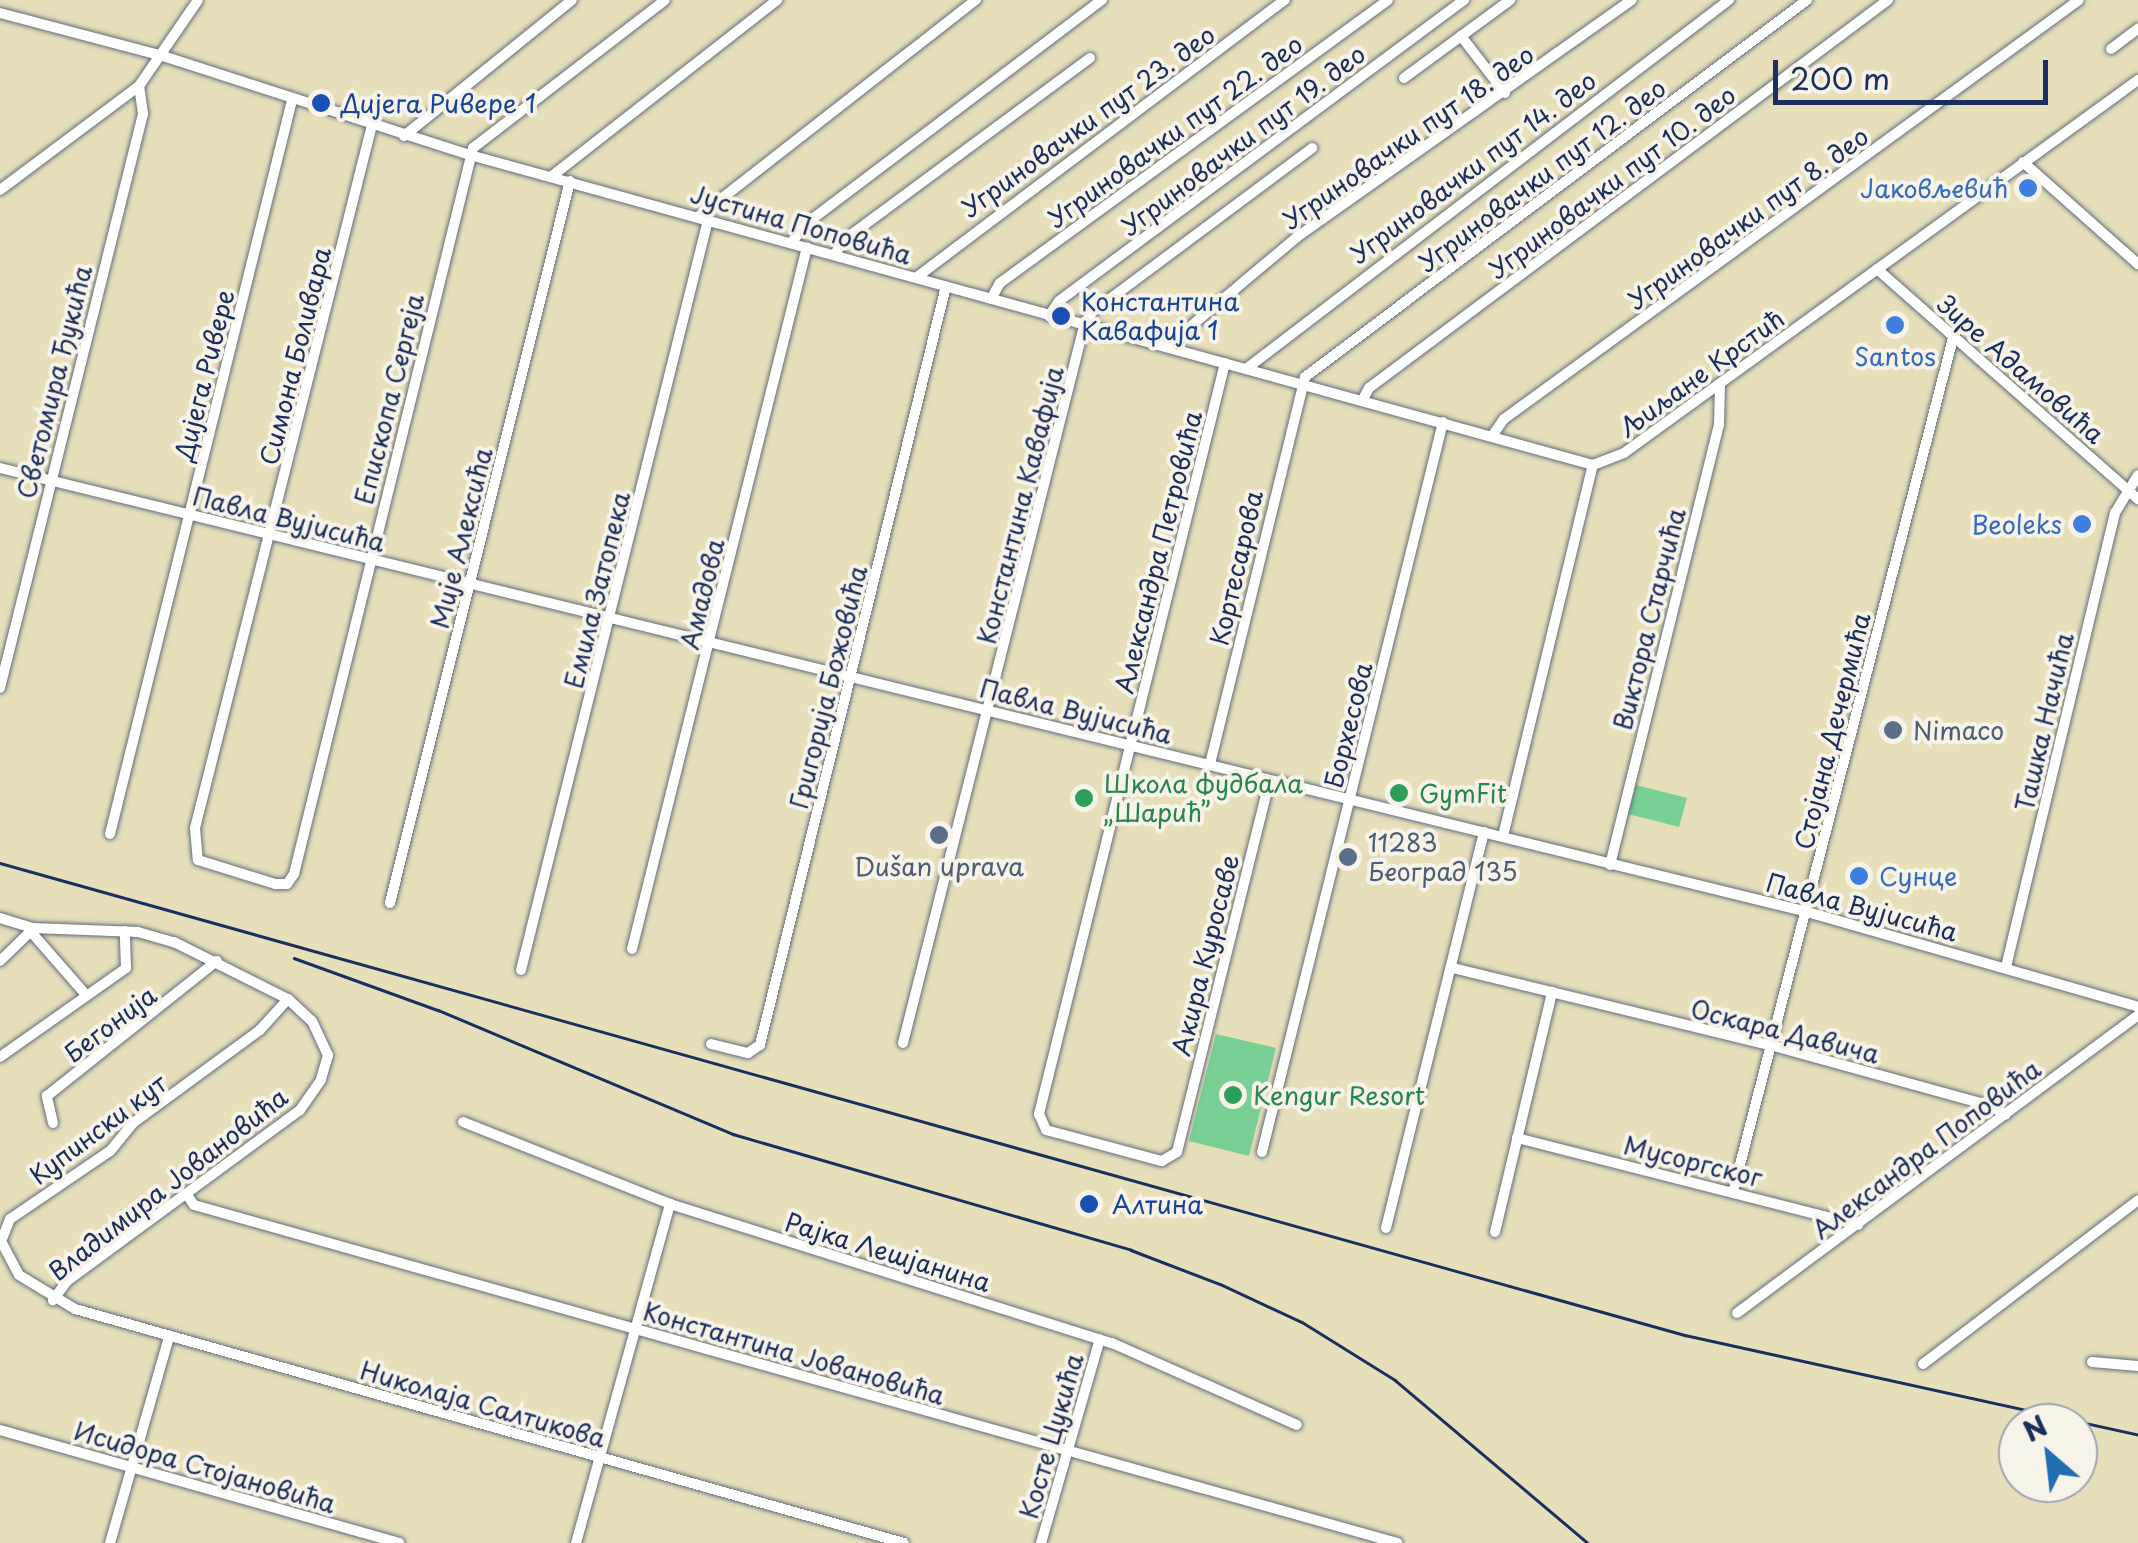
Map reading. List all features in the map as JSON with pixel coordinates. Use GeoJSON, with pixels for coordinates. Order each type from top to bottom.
{"type":"FeatureCollection","features":[{"type":"Feature","properties":{"kind":"street"},"geometry":{"type":"LineString","coordinates":[[0,190],[139,86],[198,0]]}},
{"type":"Feature","properties":{"kind":"street"},"geometry":{"type":"LineString","coordinates":[[404,136],[572,0]]}},
{"type":"Feature","properties":{"kind":"street"},"geometry":{"type":"LineString","coordinates":[[470,155],[487,133],[665,0]]}},
{"type":"Feature","properties":{"kind":"street"},"geometry":{"type":"LineString","coordinates":[[552,176],[777,0]]}},
{"type":"Feature","properties":{"kind":"street"},"geometry":{"type":"LineString","coordinates":[[703,218],[976,0]]}},
{"type":"Feature","properties":{"kind":"street"},"geometry":{"type":"LineString","coordinates":[[791,243],[807,223],[1102,0]]}},
{"type":"Feature","properties":{"kind":"street","name":"Угриновачки пут 23. део"},"geometry":{"type":"LineString","coordinates":[[917,277],[1285,0]]}},
{"type":"Feature","properties":{"kind":"street","name":"Угриновачки пут 22. део"},"geometry":{"type":"LineString","coordinates":[[991,298],[1000,283],[1388,0]]}},
{"type":"Feature","properties":{"kind":"street","name":"Угриновачки пут 19. део"},"geometry":{"type":"LineString","coordinates":[[1049,316],[1059,301],[1464,0]]}},
{"type":"Feature","properties":{"kind":"street"},"geometry":{"type":"LineString","coordinates":[[1404,78],[1510,0]]}},
{"type":"Feature","properties":{"kind":"street","name":"Угриновачки пут 18. део"},"geometry":{"type":"LineString","coordinates":[[1166,347],[1297,236],[1506,93],[1632,0]]}},
{"type":"Feature","properties":{"kind":"street","name":"Угриновачки пут 14. део"},"geometry":{"type":"LineString","coordinates":[[1246,369],[1729,0]]}},
{"type":"Feature","properties":{"kind":"street","name":"Угриновачки пут 12. део"},"geometry":{"type":"LineString","coordinates":[[1301,382],[1807,0]]}},
{"type":"Feature","properties":{"kind":"street","name":"Угриновачки пут 10. део"},"geometry":{"type":"LineString","coordinates":[[1363,399],[1368,388],[1888,0]]}},
{"type":"Feature","properties":{"kind":"street","name":"Угриновачки пут 8. део"},"geometry":{"type":"LineString","coordinates":[[1492,436],[1504,420],[2079,0]]}},
{"type":"Feature","properties":{"kind":"street","name":"Јустина Поповића"},"geometry":{"type":"LineString","coordinates":[[0,13],[163,56],[470,155],[1593,465]]}},
{"type":"Feature","properties":{"kind":"street"},"geometry":{"type":"LineString","coordinates":[[2112,50],[2138,30]]}},
{"type":"Feature","properties":{"kind":"street"},"geometry":{"type":"LineString","coordinates":[[1461,36],[1506,93]]}},
{"type":"Feature","properties":{"kind":"street"},"geometry":{"type":"LineString","coordinates":[[835,254],[844,240],[1090,58]]}},
{"type":"Feature","properties":{"kind":"street","name":"Љиљане Крстић"},"geometry":{"type":"LineString","coordinates":[[1593,465],[1624,453],[2138,80]]}},
{"type":"Feature","properties":{"kind":"street","name":"Светомира Ђукића"},"geometry":{"type":"LineString","coordinates":[[0,688],[142,114],[139,86]]}},
{"type":"Feature","properties":{"kind":"street","name":"Дијега Ривере"},"geometry":{"type":"LineString","coordinates":[[110,834],[292,100]]}},
{"type":"Feature","properties":{"kind":"street","name":"Симона Боливара"},"geometry":{"type":"LineString","coordinates":[[287,884],[198,860],[196,828],[372,125]]}},
{"type":"Feature","properties":{"kind":"street"},"geometry":{"type":"LineString","coordinates":[[1084,326],[1092,313],[1312,148]]}},
{"type":"Feature","properties":{"kind":"street","name":"Епископа Сергеја"},"geometry":{"type":"LineString","coordinates":[[287,884],[470,155]]}},
{"type":"Feature","properties":{"kind":"street"},"geometry":{"type":"LineString","coordinates":[[2023,162],[2138,264]]}},
{"type":"Feature","properties":{"kind":"street","name":"Мије Алексића"},"geometry":{"type":"LineString","coordinates":[[390,904],[570,181]]}},
{"type":"Feature","properties":{"kind":"street","name":"Емила Затопека"},"geometry":{"type":"LineString","coordinates":[[521,970],[611,618],[703,218]]}},
{"type":"Feature","properties":{"kind":"street","name":"Амадова"},"geometry":{"type":"LineString","coordinates":[[632,950],[807,247]]}},
{"type":"Feature","properties":{"kind":"street","name":"Зире Адамовића"},"geometry":{"type":"LineString","coordinates":[[1878,269],[2138,499]]}},
{"type":"Feature","properties":{"kind":"street","name":"Григорија Божовића"},"geometry":{"type":"LineString","coordinates":[[712,1044],[748,1053],[760,1045],[946,286]]}},
{"type":"Feature","properties":{"kind":"street","name":"Константина Кавафија"},"geometry":{"type":"LineString","coordinates":[[903,1043],[991,711],[1084,326]]}},
{"type":"Feature","properties":{"kind":"street","name":"Стојана Дечермића"},"geometry":{"type":"LineString","coordinates":[[1732,1192],[1953,338]]}},
{"type":"Feature","properties":{"kind":"street","name":"Александра Петровића"},"geometry":{"type":"LineString","coordinates":[[1180,1140],[1176,1152],[1162,1161],[1046,1130],[1039,1120],[1225,363]]}},
{"type":"Feature","properties":{"kind":"street","name":"Кортесарова"},"geometry":{"type":"LineString","coordinates":[[1210,764],[1301,382]]}},
{"type":"Feature","properties":{"kind":"street","name":"Виктора Старчића"},"geometry":{"type":"LineString","coordinates":[[1610,865],[1719,425],[1720,384]]}},
{"type":"Feature","properties":{"kind":"street","name":"Борхесова"},"geometry":{"type":"LineString","coordinates":[[1262,1152],[1442,422]]}},
{"type":"Feature","properties":{"kind":"street"},"geometry":{"type":"LineString","coordinates":[[1503,836],[1593,465]]}},
{"type":"Feature","properties":{"kind":"street","name":"Павла Вујисића"},"geometry":{"type":"LineString","coordinates":[[0,468],[1804,911],[2138,1007]]}},
{"type":"Feature","properties":{"kind":"street"},"geometry":{"type":"LineString","coordinates":[[2127,488],[2138,475]]}},
{"type":"Feature","properties":{"kind":"street","name":"Ташка Начића"},"geometry":{"type":"LineString","coordinates":[[2006,967],[2127,488]]}},
{"type":"Feature","properties":{"kind":"street","name":"Акира Куросаве"},"geometry":{"type":"LineString","coordinates":[[1180,1140],[1270,780]]}},
{"type":"Feature","properties":{"kind":"street"},"geometry":{"type":"LineString","coordinates":[[1386,1228],[1484,832]]}},
{"type":"Feature","properties":{"kind":"street","name":"Владимира Јовановића"},"geometry":{"type":"LineString","coordinates":[[0,918],[32,930],[154,935],[217,961],[288,1000],[323,1039],[328,1059],[322,1080],[288,1120],[67,1281],[53,1300]]}},
{"type":"Feature","properties":{"kind":"street"},"geometry":{"type":"LineString","coordinates":[[0,961],[32,930],[86,995]]}},
{"type":"Feature","properties":{"kind":"street"},"geometry":{"type":"LineString","coordinates":[[0,1058],[128,965],[125,931]]}},
{"type":"Feature","properties":{"kind":"street","name":"Бегонија"},"geometry":{"type":"LineString","coordinates":[[53,1123],[47,1096],[217,961]]}},
{"type":"Feature","properties":{"kind":"street","name":"Оскара Давича"},"geometry":{"type":"LineString","coordinates":[[1453,968],[1770,1044],[1991,1106],[2006,1115]]}},
{"type":"Feature","properties":{"kind":"street"},"geometry":{"type":"LineString","coordinates":[[1494,1232],[1552,992]]}},
{"type":"Feature","properties":{"kind":"street","name":"Купински кут"},"geometry":{"type":"LineString","coordinates":[[53,1300],[4,1255],[6,1224],[110,1151],[133,1123],[260,1030],[288,1000]]}},
{"type":"Feature","properties":{"kind":"street","name":"Александра Поповића"},"geometry":{"type":"LineString","coordinates":[[1737,1313],[2138,1015]]}},
{"type":"Feature","properties":{"kind":"street","name":"Рајка Лешјанина"},"geometry":{"type":"LineString","coordinates":[[463,1122],[670,1204],[1100,1339],[1298,1426]]}},
{"type":"Feature","properties":{"kind":"street","name":"Мусоргског"},"geometry":{"type":"LineString","coordinates":[[1517,1138],[1858,1225]]}},
{"type":"Feature","properties":{"kind":"street","name":"Константина Јовановића"},"geometry":{"type":"LineString","coordinates":[[187,1195],[194,1205],[1397,1543]]}},
{"type":"Feature","properties":{"kind":"street"},"geometry":{"type":"LineString","coordinates":[[1923,1364],[2138,1200]]}},
{"type":"Feature","properties":{"kind":"street"},"geometry":{"type":"LineString","coordinates":[[576,1543],[639,1330],[670,1204]]}},
{"type":"Feature","properties":{"kind":"street","name":"Николаја Салтикова"},"geometry":{"type":"LineString","coordinates":[[53,1300],[169,1337],[904,1543]]}},
{"type":"Feature","properties":{"kind":"street"},"geometry":{"type":"LineString","coordinates":[[110,1543],[169,1337]]}},
{"type":"Feature","properties":{"kind":"street","name":"Косте Цукића"},"geometry":{"type":"LineString","coordinates":[[1041,1543],[1100,1339]]}},
{"type":"Feature","properties":{"kind":"street"},"geometry":{"type":"LineString","coordinates":[[2092,1362],[2138,1366]]}},
{"type":"Feature","properties":{"kind":"street","name":"Исидора Стојановића"},"geometry":{"type":"LineString","coordinates":[[0,1430],[399,1543]]}},
{"type":"Feature","properties":{"kind":"green space"},"geometry":{"type":"Polygon","coordinates":[[[1636,785],[1687,798],[1679,827],[1628,814],[1636,785]]]}},
{"type":"Feature","properties":{"kind":"green space","name":"Kengur Resort"},"geometry":{"type":"Polygon","coordinates":[[[1216,1034],[1276,1048],[1249,1156],[1189,1141],[1216,1034]]]}},
{"type":"Feature","properties":{"kind":"railway"},"geometry":{"type":"LineString","coordinates":[[0,863],[1685,1335],[2138,1435]]}},
{"type":"Feature","properties":{"kind":"railway"},"geometry":{"type":"LineString","coordinates":[[294,958],[438,1010],[733,1134],[1131,1250],[1220,1284],[1302,1322],[1395,1380],[1588,1543]]}},
{"type":"Feature","properties":{"kind":"place","name":"Дијега Ривере 1"},"geometry":{"type":"Point","coordinates":[321,103]}},
{"type":"Feature","properties":{"kind":"place","name":"Јаковљевић"},"geometry":{"type":"Point","coordinates":[2028,188]}},
{"type":"Feature","properties":{"kind":"place","name":"Константина Кавафија 1"},"geometry":{"type":"Point","coordinates":[1061,316]}},
{"type":"Feature","properties":{"kind":"place","name":"Santos"},"geometry":{"type":"Point","coordinates":[1895,325]}},
{"type":"Feature","properties":{"kind":"place","name":"Beoleks"},"geometry":{"type":"Point","coordinates":[2082,524]}},
{"type":"Feature","properties":{"kind":"place","name":"Nimaco"},"geometry":{"type":"Point","coordinates":[1893,730]}},
{"type":"Feature","properties":{"kind":"place","name":"GymFit"},"geometry":{"type":"Point","coordinates":[1399,793]}},
{"type":"Feature","properties":{"kind":"place","name":"Школа фудбала „Шарић”"},"geometry":{"type":"Point","coordinates":[1084,798]}},
{"type":"Feature","properties":{"kind":"place","name":"Dušan uprava"},"geometry":{"type":"Point","coordinates":[939,835]}},
{"type":"Feature","properties":{"kind":"place","name":"11283 Београд 135"},"geometry":{"type":"Point","coordinates":[1348,857]}},
{"type":"Feature","properties":{"kind":"place","name":"Сунце"},"geometry":{"type":"Point","coordinates":[1859,876]}},
{"type":"Feature","properties":{"kind":"place","name":"Kengur Resort"},"geometry":{"type":"Point","coordinates":[1233,1095]}},
{"type":"Feature","properties":{"kind":"place","name":"Алтина"},"geometry":{"type":"Point","coordinates":[1089,1204]}}]}
